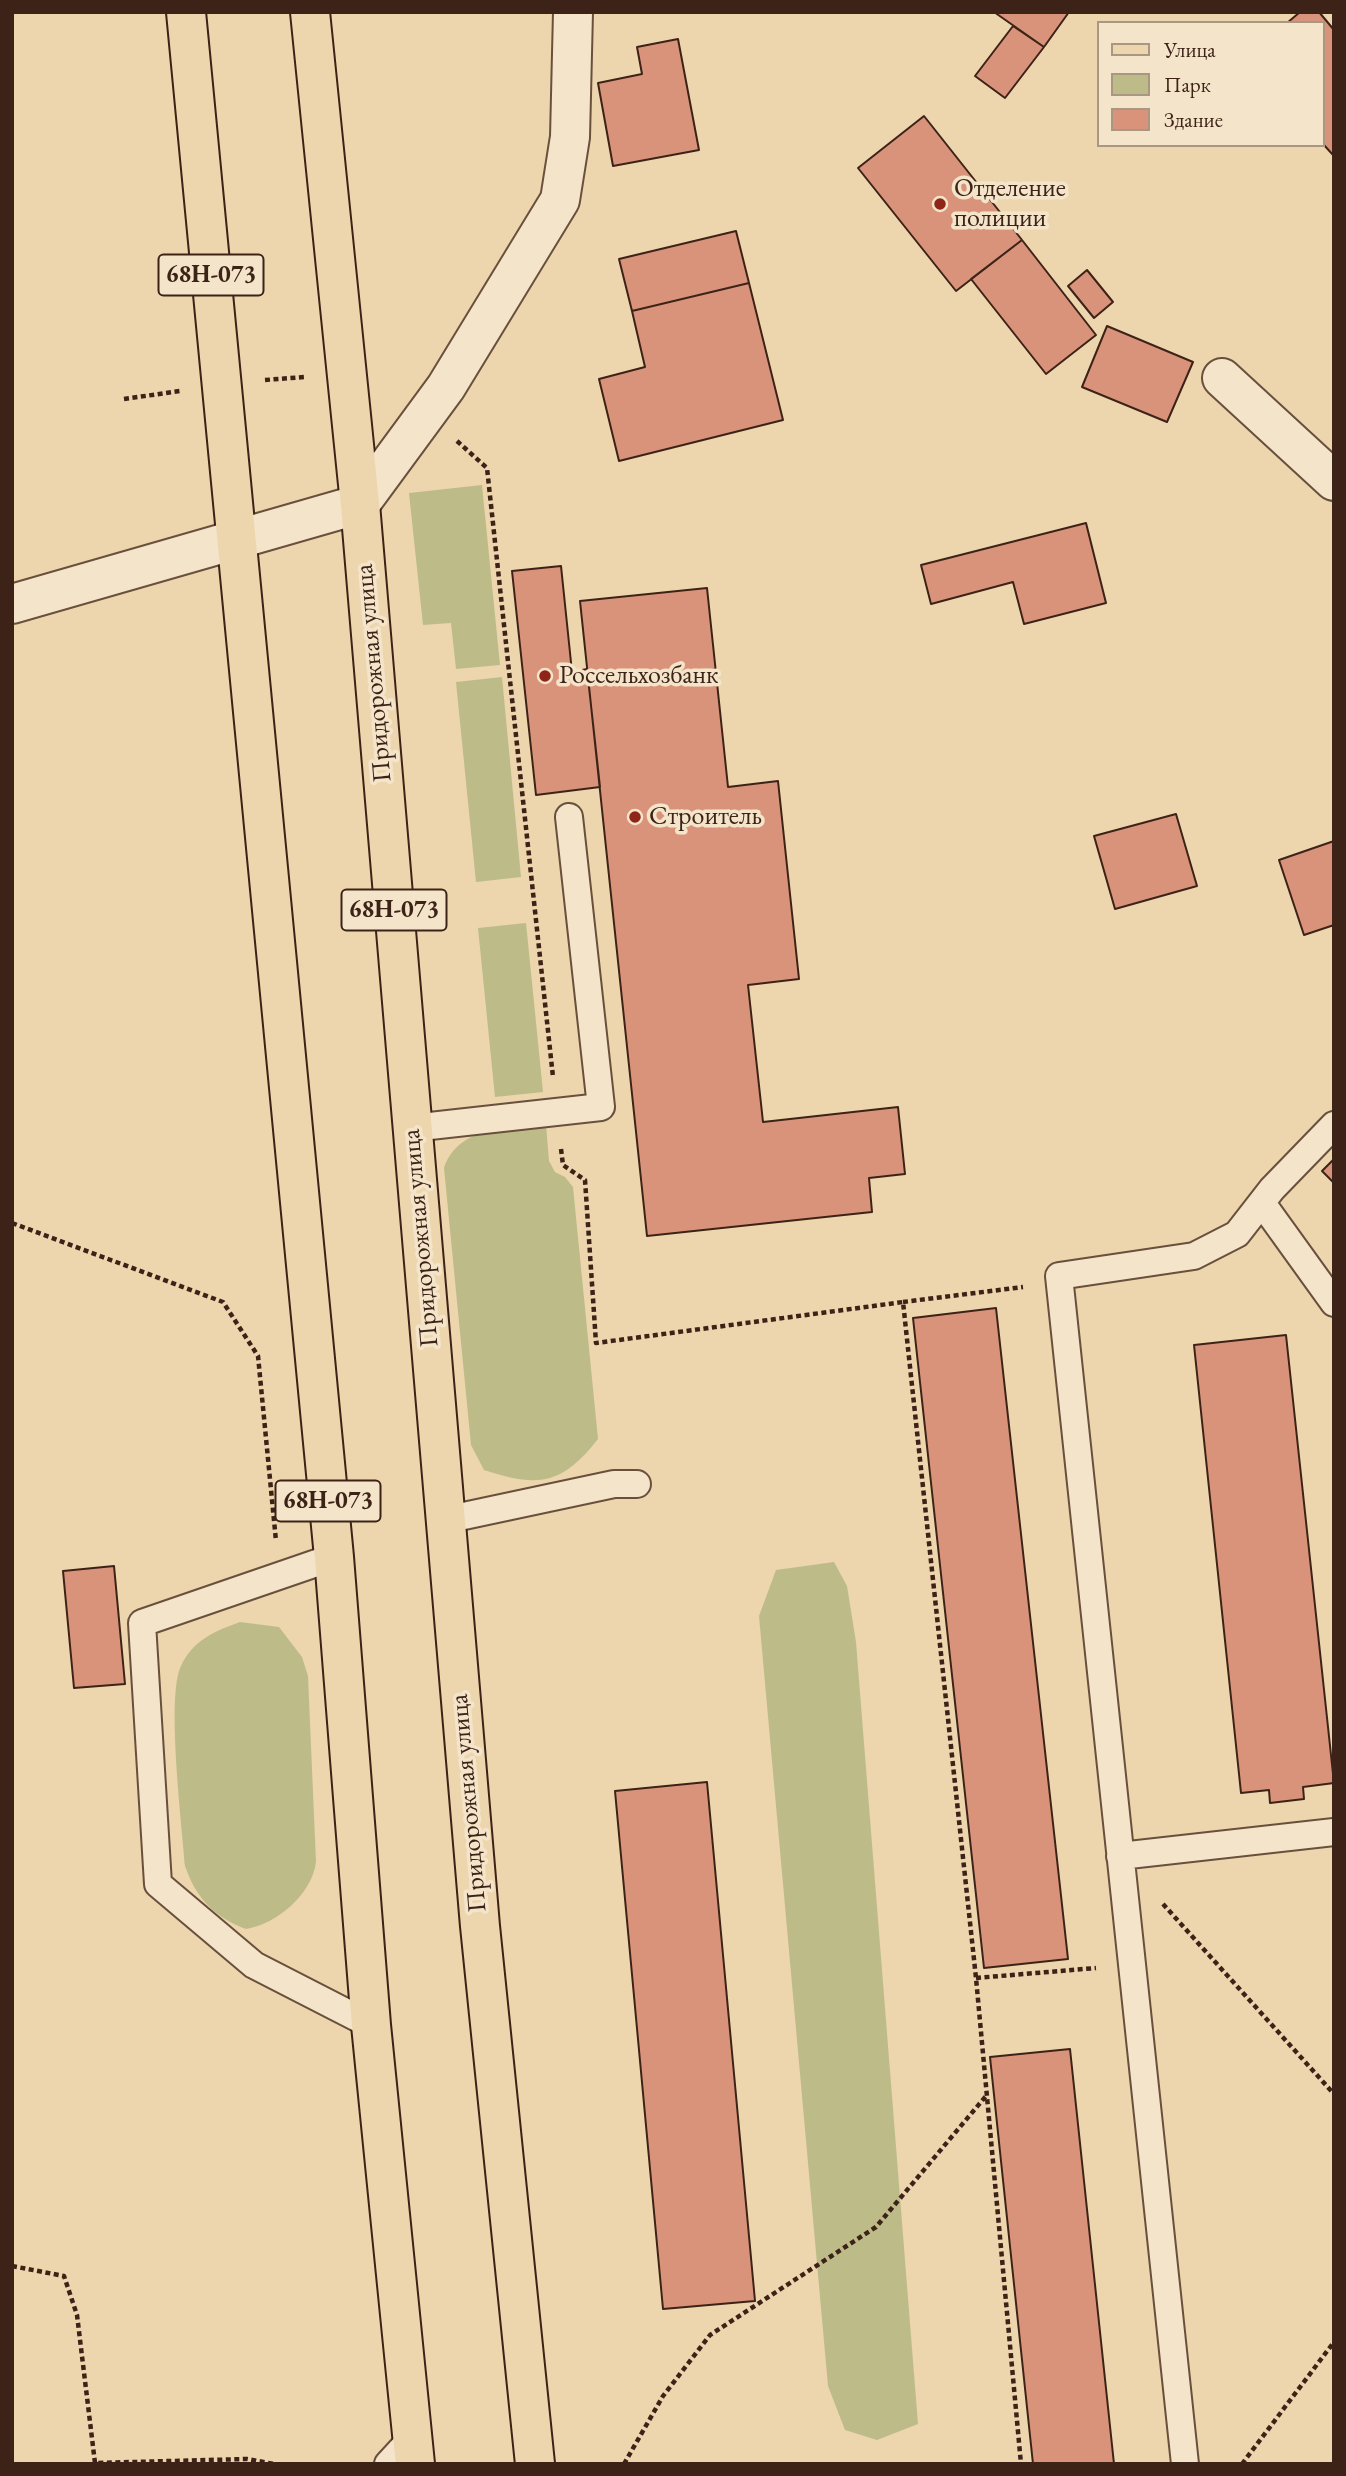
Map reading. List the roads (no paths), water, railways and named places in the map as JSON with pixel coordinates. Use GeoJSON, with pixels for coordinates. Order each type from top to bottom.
{"type":"FeatureCollection","features":[{"type":"Feature","properties":{"kind":"main road","name":"68Н-073"},"geometry":{"type":"LineString","coordinates":[[186,12],[334,1557],[405,2455]]}},
{"type":"Feature","properties":{"kind":"main road","name":"Придорожная улица"},"geometry":{"type":"LineString","coordinates":[[310,12],[360,504],[480,1926],[535,2464]]}},
{"type":"Feature","properties":{"kind":"street"},"geometry":{"type":"LineString","coordinates":[[12,604],[360,504],[446,387],[560,200],[570,137],[573,12]]}},
{"type":"Feature","properties":{"kind":"street"},"geometry":{"type":"LineString","coordinates":[[1222,377],[1334,481]]}},
{"type":"Feature","properties":{"kind":"lane"},"geometry":{"type":"LineString","coordinates":[[412,1128],[601,1107],[569,817]]}},
{"type":"Feature","properties":{"kind":"lane"},"geometry":{"type":"LineString","coordinates":[[1185,2464],[1059,1276],[1194,1256],[1237,1234],[1334,1125]]}},
{"type":"Feature","properties":{"kind":"lane"},"geometry":{"type":"LineString","coordinates":[[1262,1203],[1334,1303]]}},
{"type":"Feature","properties":{"kind":"lane"},"geometry":{"type":"LineString","coordinates":[[444,1520],[614,1484],[636,1484]]}},
{"type":"Feature","properties":{"kind":"lane"},"geometry":{"type":"LineString","coordinates":[[334,1557],[142,1623],[158,1884],[254,1965],[371,2025]]}},
{"type":"Feature","properties":{"kind":"lane"},"geometry":{"type":"LineString","coordinates":[[1120,1856],[1334,1832]]}},
{"type":"Feature","properties":{"kind":"place","name":"Отделение полиции"},"geometry":{"type":"Point","coordinates":[940,204]}},
{"type":"Feature","properties":{"kind":"place","name":"Россельхозбанк"},"geometry":{"type":"Point","coordinates":[545,676]}},
{"type":"Feature","properties":{"kind":"place","name":"Строитель"},"geometry":{"type":"Point","coordinates":[635,817]}}]}
